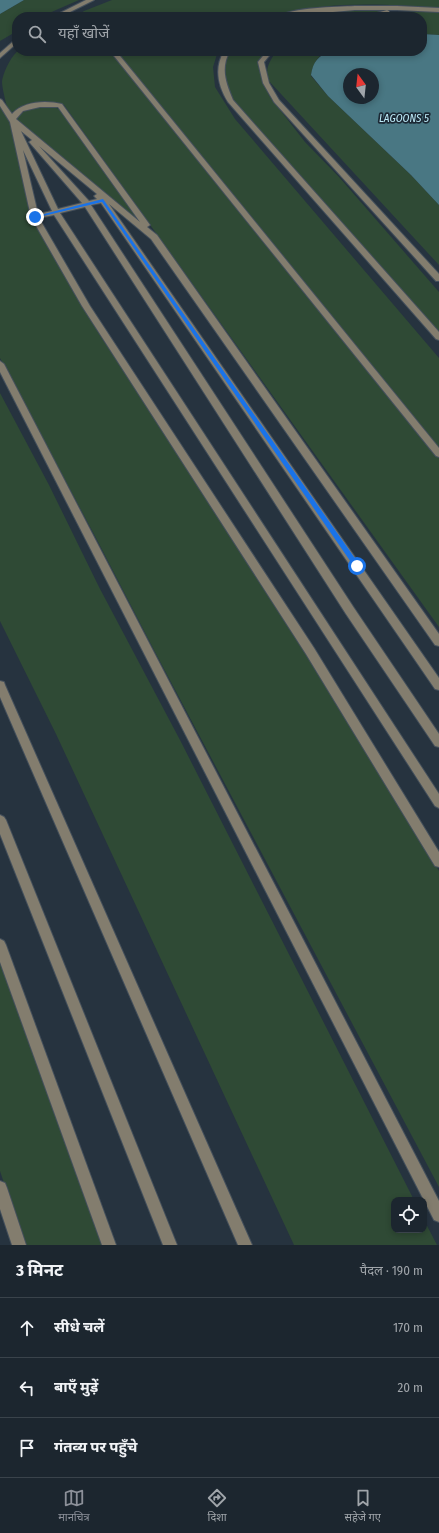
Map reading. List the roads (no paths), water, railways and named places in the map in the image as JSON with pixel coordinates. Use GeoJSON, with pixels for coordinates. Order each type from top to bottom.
{"type":"FeatureCollection","features":[{"type":"Feature","properties":{"kind":"street"},"geometry":{"type":"LineString","coordinates":[[66,12],[91,0]]}},
{"type":"Feature","properties":{"kind":"street"},"geometry":{"type":"LineString","coordinates":[[308,12],[343,8],[411,8],[439,10]]}},
{"type":"Feature","properties":{"kind":"street"},"geometry":{"type":"LineString","coordinates":[[391,12],[411,8]]}},
{"type":"Feature","properties":{"kind":"street"},"geometry":{"type":"LineString","coordinates":[[0,56],[12,45]]}},
{"type":"Feature","properties":{"kind":"street"},"geometry":{"type":"LineString","coordinates":[[116,56],[439,454]]}},
{"type":"Feature","properties":{"kind":"street"},"geometry":{"type":"LineString","coordinates":[[225,56],[221,64],[220,76],[230,101],[439,336]]}},
{"type":"Feature","properties":{"kind":"street"},"geometry":{"type":"LineString","coordinates":[[266,56],[261,62],[264,82],[276,101],[439,279]]}},
{"type":"Feature","properties":{"kind":"street"},"geometry":{"type":"LineString","coordinates":[[0,101],[12,120],[56,212],[439,803]]}},
{"type":"Feature","properties":{"kind":"street"},"geometry":{"type":"LineString","coordinates":[[439,642],[60,106],[41,104],[23,108],[15,113],[12,120],[35,217],[86,306],[310,651],[439,862]]}},
{"type":"Feature","properties":{"kind":"street"},"geometry":{"type":"LineString","coordinates":[[12,120],[103,200],[439,686]]}},
{"type":"Feature","properties":{"kind":"street"},"geometry":{"type":"LineString","coordinates":[[12,120],[86,204],[350,611],[439,742]]}},
{"type":"Feature","properties":{"kind":"street"},"geometry":{"type":"LineString","coordinates":[[12,120],[154,237]]}},
{"type":"Feature","properties":{"kind":"street"},"geometry":{"type":"LineString","coordinates":[[35,217],[103,200]]}},
{"type":"Feature","properties":{"kind":"street"},"geometry":{"type":"LineString","coordinates":[[0,364],[439,1215]]}},
{"type":"Feature","properties":{"kind":"street"},"geometry":{"type":"LineString","coordinates":[[0,685],[245,1245]]}},
{"type":"Feature","properties":{"kind":"street"},"geometry":{"type":"LineString","coordinates":[[0,820],[170,1245]]}},
{"type":"Feature","properties":{"kind":"street"},"geometry":{"type":"LineString","coordinates":[[0,945],[109,1245]]}},
{"type":"Feature","properties":{"kind":"street"},"geometry":{"type":"LineString","coordinates":[[0,1188],[19,1245]]}},
{"type":"Feature","properties":{"kind":"water"},"geometry":{"type":"Polygon","coordinates":[[[0,0],[24,0],[0,14],[0,0]]]}},
{"type":"Feature","properties":{"kind":"water","name":"LAGOONS 5"},"geometry":{"type":"Polygon","coordinates":[[[427,34],[439,35],[439,205],[411,175],[328,96],[311,75],[313,66],[322,56],[427,56],[427,34]]]}}]}
